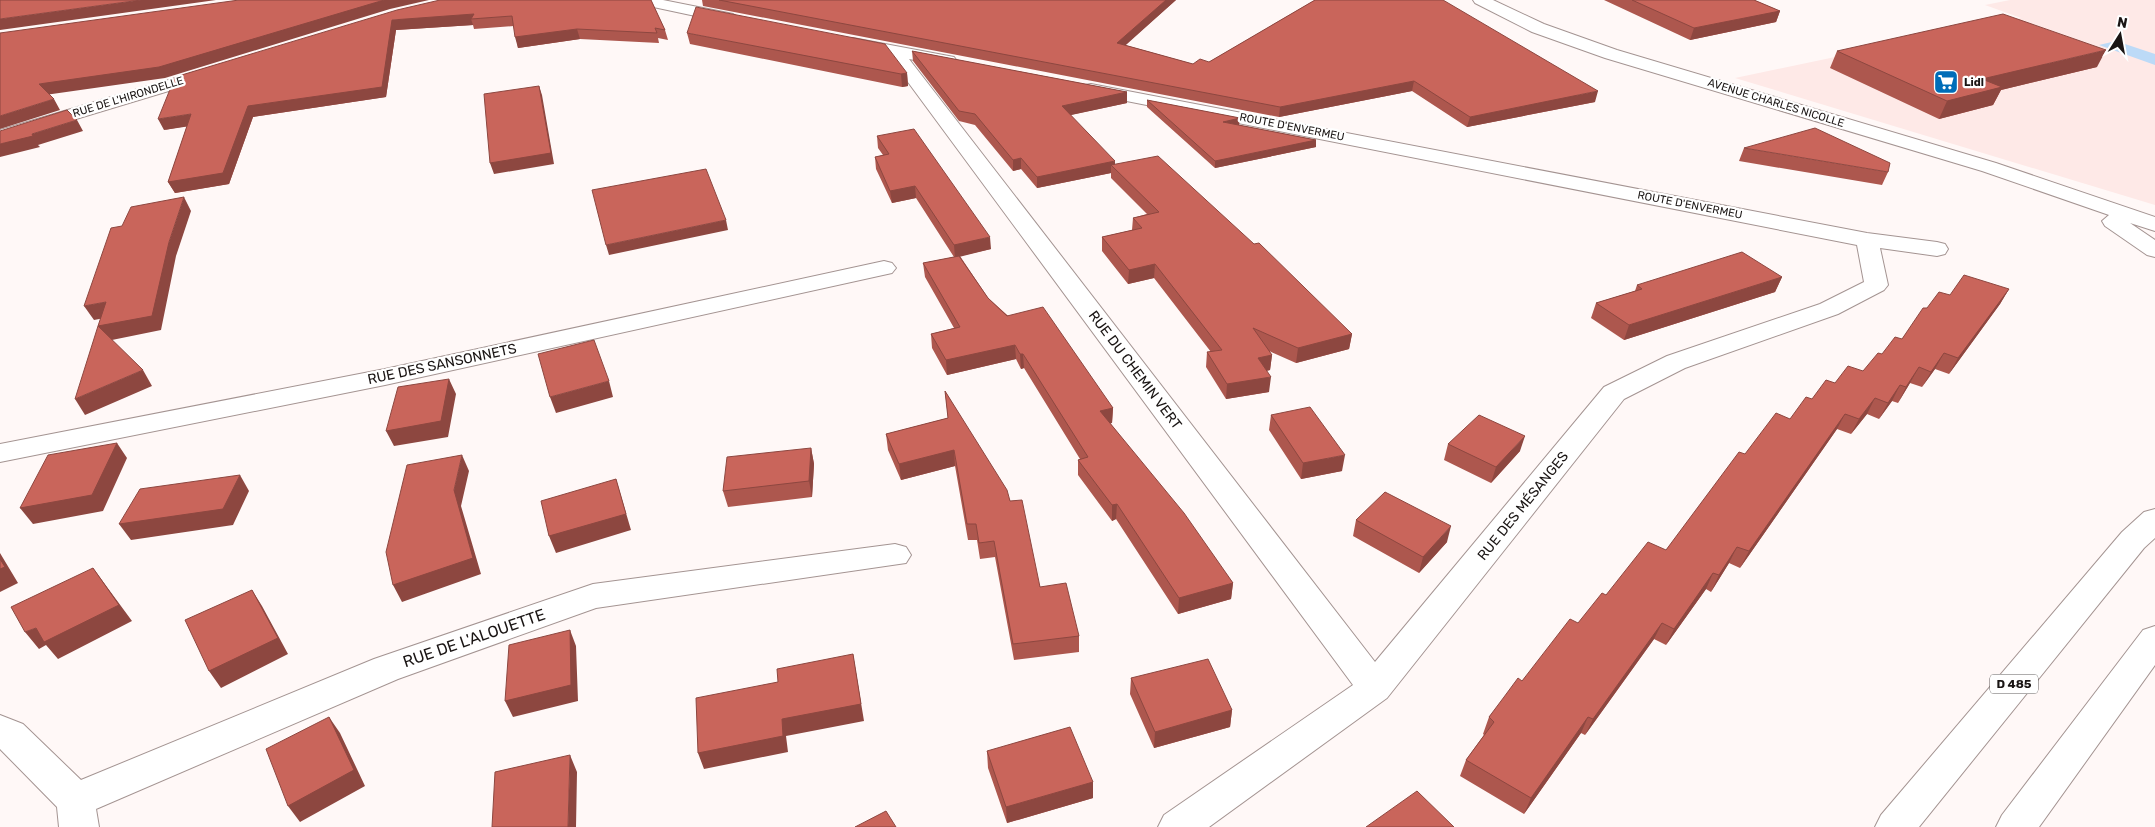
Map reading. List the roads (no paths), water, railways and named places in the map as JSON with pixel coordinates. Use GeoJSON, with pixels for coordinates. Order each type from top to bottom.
{"type":"FeatureCollection","features":[{"type":"Feature","properties":{"kind":"main road"},"geometry":{"type":"LineString","coordinates":[[651,0],[650,2],[751,22]]}},
{"type":"Feature","properties":{"kind":"main road","name":"AVENUE CHARLES NICOLLE"},"geometry":{"type":"LineString","coordinates":[[1481,0],[1538,28],[1611,54],[1989,167],[2155,224]]}},
{"type":"Feature","properties":{"kind":"main road"},"geometry":{"type":"LineString","coordinates":[[837,40],[962,64]]}},
{"type":"Feature","properties":{"kind":"main road","name":"RUE DU CHEMIN VERT"},"geometry":{"type":"LineString","coordinates":[[894,51],[1375,688]]}},
{"type":"Feature","properties":{"kind":"main road","name":"RUE DE L'HIRONDELLE"},"geometry":{"type":"LineString","coordinates":[[0,136],[222,68]]}},
{"type":"Feature","properties":{"kind":"main road","name":"ROUTE D'ENVERMEU"},"geometry":{"type":"LineString","coordinates":[[1078,86],[1867,240],[1937,249]]}},
{"type":"Feature","properties":{"kind":"main road","name":"AVENUE CHARLES NICOLLE"},"geometry":{"type":"LineString","coordinates":[[2075,198],[2133,233],[2155,250]]}},
{"type":"Feature","properties":{"kind":"main road","name":"RUE DES MÉSANGES"},"geometry":{"type":"LineString","coordinates":[[1178,827],[1375,688],[1614,393],[1676,362],[1829,308],[1876,285],[1867,240]]}},
{"type":"Feature","properties":{"kind":"main road","name":"RUE DES SANSONNETS"},"geometry":{"type":"LineString","coordinates":[[0,453],[385,377],[884,268]]}},
{"type":"Feature","properties":{"kind":"main road","name":"D 485"},"geometry":{"type":"LineString","coordinates":[[1894,827],[2133,540],[2155,520]]}},
{"type":"Feature","properties":{"kind":"main road","name":"RUE DE L'ALOUETTE"},"geometry":{"type":"LineString","coordinates":[[77,813],[386,669],[593,596],[895,555]]}},
{"type":"Feature","properties":{"kind":"main road"},"geometry":{"type":"LineString","coordinates":[[2016,827],[2155,639]]}},
{"type":"Feature","properties":{"kind":"main road"},"geometry":{"type":"LineString","coordinates":[[0,730],[10,735],[77,813]]}},
{"type":"Feature","properties":{"kind":"water"},"geometry":{"type":"Polygon","coordinates":[[[2116,41],[2155,54],[2155,65],[2099,45],[2116,41]]]}},
{"type":"Feature","properties":{"kind":"place","name":"Lidl"},"geometry":{"type":"Point","coordinates":[1946,82]}}]}
